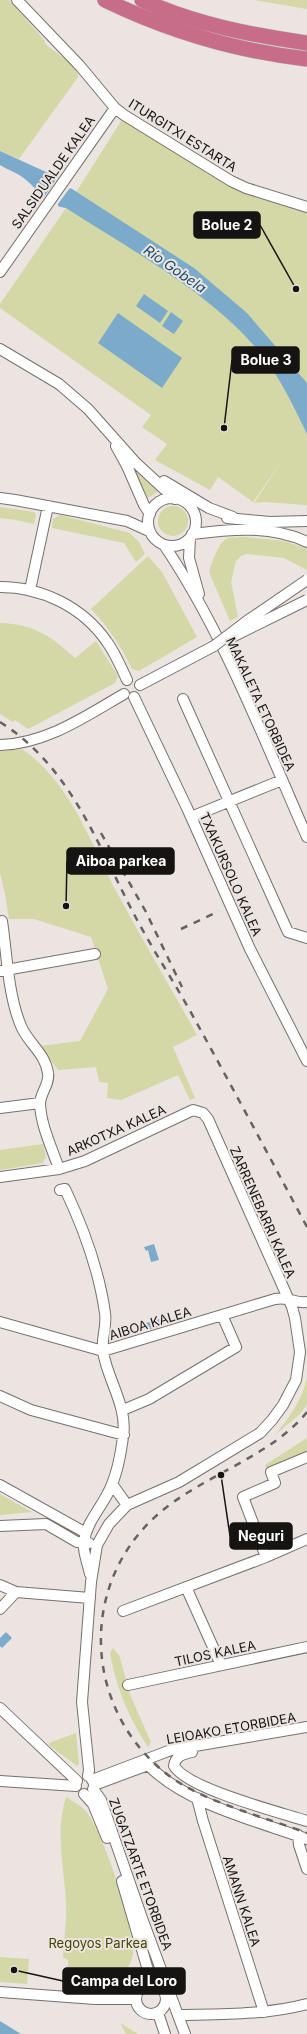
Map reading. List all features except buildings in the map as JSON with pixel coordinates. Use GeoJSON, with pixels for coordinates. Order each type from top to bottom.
{"type":"FeatureCollection","features":[{"type":"Feature","properties":{"kind":"highway"},"geometry":{"type":"LineString","coordinates":[[105,0],[142,17],[205,40],[248,50],[307,59]]}},
{"type":"Feature","properties":{"kind":"highway"},"geometry":{"type":"LineString","coordinates":[[142,0],[204,23],[250,34],[307,43]]}},
{"type":"Feature","properties":{"kind":"street","name":"ITURGITXI ESTARTA"},"geometry":{"type":"LineString","coordinates":[[17,0],[80,66],[115,108],[231,181],[246,188],[307,207]]}},
{"type":"Feature","properties":{"kind":"street","name":"SALSIDUALDE KALEA"},"geometry":{"type":"LineString","coordinates":[[0,272],[115,108]]}},
{"type":"Feature","properties":{"kind":"street"},"geometry":{"type":"LineString","coordinates":[[0,349],[59,384],[88,409],[151,478],[175,499],[212,515],[224,518],[233,517]]}},
{"type":"Feature","properties":{"kind":"street"},"geometry":{"type":"LineString","coordinates":[[108,431],[127,466],[149,516],[149,531]]}},
{"type":"Feature","properties":{"kind":"street"},"geometry":{"type":"LineString","coordinates":[[108,431],[122,440],[138,459],[166,483],[209,508],[233,517],[270,522],[307,521]]}},
{"type":"Feature","properties":{"kind":"street"},"geometry":{"type":"LineString","coordinates":[[0,498],[127,521],[149,531],[158,542],[164,545],[175,546],[191,536],[224,530],[261,530],[296,537],[307,542]]}},
{"type":"Feature","properties":{"kind":"street"},"geometry":{"type":"LineString","coordinates":[[127,521],[149,516],[157,504],[169,499],[175,499]]}},
{"type":"Feature","properties":{"kind":"street"},"geometry":{"type":"LineString","coordinates":[[188,505],[195,519],[191,536]]}},
{"type":"Feature","properties":{"kind":"street"},"geometry":{"type":"LineString","coordinates":[[30,590],[48,506]]}},
{"type":"Feature","properties":{"kind":"street","name":"MAKALETA ETORBIDEA"},"geometry":{"type":"LineString","coordinates":[[191,536],[189,558],[200,604]]}},
{"type":"Feature","properties":{"kind":"street","name":"MAKALETA ETORBIDEA"},"geometry":{"type":"LineString","coordinates":[[164,545],[200,604],[232,669],[307,836]]}},
{"type":"Feature","properties":{"kind":"street"},"geometry":{"type":"LineString","coordinates":[[214,646],[247,621],[307,580]]}},
{"type":"Feature","properties":{"kind":"street"},"geometry":{"type":"LineString","coordinates":[[0,587],[30,590],[71,606],[93,625],[107,642],[127,680]]}},
{"type":"Feature","properties":{"kind":"street"},"geometry":{"type":"LineString","coordinates":[[140,685],[307,600]]}},
{"type":"Feature","properties":{"kind":"street"},"geometry":{"type":"LineString","coordinates":[[0,744],[28,742],[69,725],[140,691],[140,685],[136,680],[127,680]]}},
{"type":"Feature","properties":{"kind":"street"},"geometry":{"type":"LineString","coordinates":[[127,680],[122,687],[129,696]]}},
{"type":"Feature","properties":{"kind":"street","name":"TXAKURSOLO KALEA"},"geometry":{"type":"LineString","coordinates":[[129,696],[191,817],[250,949],[307,1060]]}},
{"type":"Feature","properties":{"kind":"street"},"geometry":{"type":"LineString","coordinates":[[183,698],[228,802],[288,932],[307,938]]}},
{"type":"Feature","properties":{"kind":"street"},"geometry":{"type":"LineString","coordinates":[[191,817],[282,780]]}},
{"type":"Feature","properties":{"kind":"street"},"geometry":{"type":"LineString","coordinates":[[2,921],[5,971],[14,1008],[22,1028],[46,1062],[49,1074],[48,1082],[40,1103],[44,1125],[59,1169]]}},
{"type":"Feature","properties":{"kind":"street"},"geometry":{"type":"LineString","coordinates":[[5,971],[95,954]]}},
{"type":"Feature","properties":{"kind":"street"},"geometry":{"type":"LineString","coordinates":[[0,1108],[40,1103]]}},
{"type":"Feature","properties":{"kind":"street","name":"ARKOTXA KALEA"},"geometry":{"type":"LineString","coordinates":[[0,1177],[59,1169],[85,1161],[193,1110]]}},
{"type":"Feature","properties":{"kind":"street","name":"ZARRENEBARRI KALEA"},"geometry":{"type":"LineString","coordinates":[[127,1505],[179,1482],[260,1433],[283,1405],[296,1380],[300,1352],[295,1318],[208,1119],[203,1113],[193,1110]]}},
{"type":"Feature","properties":{"kind":"street"},"geometry":{"type":"LineString","coordinates":[[60,1190],[65,1189],[70,1199],[82,1228],[99,1281],[105,1315],[103,1351],[109,1376],[123,1410],[124,1435],[112,1484],[84,1538],[91,1582]]}},
{"type":"Feature","properties":{"kind":"street"},"geometry":{"type":"LineString","coordinates":[[286,1297],[299,1303],[307,1302]]}},
{"type":"Feature","properties":{"kind":"street","name":"AIBOA KALEA"},"geometry":{"type":"LineString","coordinates":[[0,1322],[103,1351],[286,1297]]}},
{"type":"Feature","properties":{"kind":"street"},"geometry":{"type":"LineString","coordinates":[[123,1410],[149,1399],[236,1347],[222,1315]]}},
{"type":"Feature","properties":{"kind":"street"},"geometry":{"type":"LineString","coordinates":[[0,1396],[31,1410],[124,1435]]}},
{"type":"Feature","properties":{"kind":"street"},"geometry":{"type":"LineString","coordinates":[[266,1557],[243,1497],[275,1483],[268,1474],[307,1457]]}},
{"type":"Feature","properties":{"kind":"street"},"geometry":{"type":"LineString","coordinates":[[90,1785],[82,1702],[91,1582],[97,1545],[110,1524],[127,1505],[112,1484]]}},
{"type":"Feature","properties":{"kind":"street"},"geometry":{"type":"LineString","coordinates":[[0,1485],[97,1545]]}},
{"type":"Feature","properties":{"kind":"street"},"geometry":{"type":"LineString","coordinates":[[106,1496],[111,1493],[118,1494]]}},
{"type":"Feature","properties":{"kind":"street"},"geometry":{"type":"LineString","coordinates":[[0,1526],[46,1524],[84,1538]]}},
{"type":"Feature","properties":{"kind":"street"},"geometry":{"type":"LineString","coordinates":[[123,1611],[266,1557],[307,1539]]}},
{"type":"Feature","properties":{"kind":"street"},"geometry":{"type":"LineString","coordinates":[[0,1585],[16,1592],[90,1598]]}},
{"type":"Feature","properties":{"kind":"street"},"geometry":{"type":"LineString","coordinates":[[186,1587],[221,1665]]}},
{"type":"Feature","properties":{"kind":"street"},"geometry":{"type":"LineString","coordinates":[[0,1610],[16,1592]]}},
{"type":"Feature","properties":{"kind":"street","name":"TILOS KALEA"},"geometry":{"type":"LineString","coordinates":[[128,1685],[307,1647]]}},
{"type":"Feature","properties":{"kind":"street"},"geometry":{"type":"LineString","coordinates":[[0,1708],[77,1784],[79,1791],[90,1785],[148,1765],[170,1783],[197,1798],[302,1837],[299,1845],[307,1869]]}},
{"type":"Feature","properties":{"kind":"street","name":"LEIOAKO ETORBIDEA"},"geometry":{"type":"LineString","coordinates":[[90,1785],[171,1750],[307,1728]]}},
{"type":"Feature","properties":{"kind":"street"},"geometry":{"type":"LineString","coordinates":[[214,1743],[208,1749],[180,1755],[174,1762],[176,1768],[196,1783],[306,1819]]}},
{"type":"Feature","properties":{"kind":"street"},"geometry":{"type":"LineString","coordinates":[[77,1784],[80,1777],[90,1785]]}},
{"type":"Feature","properties":{"kind":"street"},"geometry":{"type":"LineString","coordinates":[[0,1781],[77,1784]]}},
{"type":"Feature","properties":{"kind":"street","name":"ZUGATZARTE ETORBIDEA"},"geometry":{"type":"LineString","coordinates":[[90,1785],[101,1800],[161,1970],[186,2034]]}},
{"type":"Feature","properties":{"kind":"street","name":"ZUGATZARTE ETORBIDEA"},"geometry":{"type":"LineString","coordinates":[[90,1785],[93,1804],[109,1843],[135,1924],[152,1984]]}},
{"type":"Feature","properties":{"kind":"street","name":"AMANN KALEA"},"geometry":{"type":"LineString","coordinates":[[197,1798],[209,1842],[264,2012]]}},
{"type":"Feature","properties":{"kind":"street","name":"ZUGATZARTE ETORBIDEA"},"geometry":{"type":"LineString","coordinates":[[161,1970],[166,1994],[178,2015]]}},
{"type":"Feature","properties":{"kind":"street"},"geometry":{"type":"LineString","coordinates":[[152,1984],[158,1985],[166,1994],[164,2007],[158,2013],[151,2014],[142,2011],[138,2007],[136,2000],[140,1988],[152,1984]]}},
{"type":"Feature","properties":{"kind":"street"},"geometry":{"type":"LineString","coordinates":[[0,1992],[96,1999],[136,2000]]}},
{"type":"Feature","properties":{"kind":"street"},"geometry":{"type":"LineString","coordinates":[[178,2015],[224,2015],[264,2012],[307,2004]]}},
{"type":"Feature","properties":{"kind":"street"},"geometry":{"type":"LineString","coordinates":[[158,2013],[165,2034]]}},
{"type":"Feature","properties":{"kind":"green space"},"geometry":{"type":"Polygon","coordinates":[[[0,0],[9,0],[45,41],[45,44],[77,68],[78,77],[19,159],[0,151],[0,0]]]}},
{"type":"Feature","properties":{"kind":"green space"},"geometry":{"type":"Polygon","coordinates":[[[254,0],[307,0],[307,9],[254,0]]]}},
{"type":"Feature","properties":{"kind":"green space"},"geometry":{"type":"Polygon","coordinates":[[[123,118],[231,184],[275,202],[307,212],[307,505],[265,502],[254,503],[282,461],[253,502],[218,477],[210,490],[155,460],[167,444],[142,427],[151,415],[0,308],[0,304],[66,208],[123,118]]]}},
{"type":"Feature","properties":{"kind":"green space"},"geometry":{"type":"Polygon","coordinates":[[[132,465],[159,491],[148,498],[132,465]]]}},
{"type":"Feature","properties":{"kind":"green space"},"geometry":{"type":"Polygon","coordinates":[[[173,506],[184,510],[188,521],[184,532],[173,536],[162,532],[158,521],[162,510],[173,506]]]}},
{"type":"Feature","properties":{"kind":"green space"},"geometry":{"type":"Polygon","coordinates":[[[0,507],[34,512],[36,514],[34,524],[0,518],[0,507]]]}},
{"type":"Feature","properties":{"kind":"green space"},"geometry":{"type":"Polygon","coordinates":[[[60,515],[130,533],[139,542],[145,554],[136,562],[124,543],[52,528],[53,519],[60,515]]]}},
{"type":"Feature","properties":{"kind":"green space"},"geometry":{"type":"Polygon","coordinates":[[[244,537],[285,541],[307,549],[307,570],[284,558],[247,554],[241,556],[236,561],[231,582],[238,617],[230,621],[209,572],[216,553],[224,540],[228,538],[244,537]]]}},
{"type":"Feature","properties":{"kind":"green space"},"geometry":{"type":"Polygon","coordinates":[[[148,556],[162,572],[197,637],[139,671],[132,669],[114,638],[91,609],[148,556]]]}},
{"type":"Feature","properties":{"kind":"green space"},"geometry":{"type":"Polygon","coordinates":[[[0,623],[23,626],[41,633],[58,643],[75,658],[96,641],[118,676],[115,683],[28,729],[15,720],[13,722],[0,714],[0,623]]]}},
{"type":"Feature","properties":{"kind":"green space"},"geometry":{"type":"Polygon","coordinates":[[[22,749],[39,762],[66,795],[77,813],[125,907],[197,1035],[173,1047],[195,1098],[190,1100],[178,1075],[121,1100],[107,1098],[108,1083],[99,1082],[96,1067],[58,1070],[40,1046],[80,1041],[108,989],[91,937],[34,919],[9,919],[0,873],[0,751],[22,749]]]}},
{"type":"Feature","properties":{"kind":"green space"},"geometry":{"type":"Polygon","coordinates":[[[43,1144],[46,1156],[43,1163],[0,1170],[0,1150],[43,1144]]]}},
{"type":"Feature","properties":{"kind":"green space"},"geometry":{"type":"Polygon","coordinates":[[[307,1377],[307,1405],[299,1415],[275,1435],[299,1401],[307,1377]]]}},
{"type":"Feature","properties":{"kind":"green space"},"geometry":{"type":"Polygon","coordinates":[[[307,1438],[307,1453],[267,1470],[265,1465],[307,1438]]]}},
{"type":"Feature","properties":{"kind":"green space"},"geometry":{"type":"Polygon","coordinates":[[[0,1494],[32,1512],[0,1515],[0,1494]]]}},
{"type":"Feature","properties":{"kind":"green space"},"geometry":{"type":"Polygon","coordinates":[[[113,1648],[119,1655],[131,1697],[151,1742],[148,1747],[129,1713],[120,1691],[110,1653],[113,1648]]]}},
{"type":"Feature","properties":{"kind":"green space"},"geometry":{"type":"Polygon","coordinates":[[[76,1733],[79,1764],[77,1766],[50,1746],[49,1743],[76,1733]]]}},
{"type":"Feature","properties":{"kind":"green space","name":"Regoyos Parkea"},"geometry":{"type":"Polygon","coordinates":[[[66,1797],[84,1809],[95,1825],[110,1861],[129,1925],[133,1955],[131,1962],[121,1978],[107,1986],[91,1988],[67,1987],[68,1960],[63,1957],[66,1908],[61,1849],[61,1823],[66,1797]]]}},
{"type":"Feature","properties":{"kind":"green space"},"geometry":{"type":"Polygon","coordinates":[[[0,1957],[29,1959],[27,1984],[0,1982],[0,1957]]]}},
{"type":"Feature","properties":{"kind":"green space"},"geometry":{"type":"Polygon","coordinates":[[[120,2023],[138,2034],[126,2034],[120,2023]]]}},
{"type":"Feature","properties":{"kind":"water","name":"Río Gobela"},"geometry":{"type":"Polygon","coordinates":[[[0,151],[46,172],[194,268],[247,313],[307,383],[307,434],[287,393],[269,364],[242,333],[220,312],[170,274],[144,257],[66,208],[52,204],[22,177],[0,165],[0,151]]]}},
{"type":"Feature","properties":{"kind":"water"},"geometry":{"type":"Polygon","coordinates":[[[144,294],[168,311],[160,323],[136,306],[144,294]]]}},
{"type":"Feature","properties":{"kind":"water"},"geometry":{"type":"Polygon","coordinates":[[[171,312],[183,321],[174,334],[162,326],[171,312]]]}},
{"type":"Feature","properties":{"kind":"water"},"geometry":{"type":"Polygon","coordinates":[[[118,313],[182,358],[162,388],[98,343],[118,313]]]}},
{"type":"Feature","properties":{"kind":"water"},"geometry":{"type":"Polygon","coordinates":[[[154,1244],[159,1260],[151,1262],[148,1250],[146,1251],[144,1247],[154,1244]]]}},
{"type":"Feature","properties":{"kind":"water"},"geometry":{"type":"Polygon","coordinates":[[[159,1319],[161,1326],[148,1330],[146,1323],[159,1319]]]}},
{"type":"Feature","properties":{"kind":"water"},"geometry":{"type":"Polygon","coordinates":[[[6,1632],[12,1638],[2,1648],[0,1646],[0,1638],[6,1632]]]}},
{"type":"Feature","properties":{"kind":"water"},"geometry":{"type":"Polygon","coordinates":[[[0,2021],[21,2034],[0,2034],[0,2021]]]}},
{"type":"Feature","properties":{"kind":"pier"},"geometry":{"type":"Polygon","coordinates":[[[55,176],[73,187],[69,189],[58,204],[58,209],[40,198],[44,197],[55,181],[55,176]]]}},
{"type":"Feature","properties":{"kind":"railway"},"geometry":{"type":"LineString","coordinates":[[0,722],[27,742],[50,765],[69,791],[86,819],[130,907],[234,1090],[307,1227]]}},
{"type":"Feature","properties":{"kind":"railway"},"geometry":{"type":"LineString","coordinates":[[101,833],[146,912],[182,987]]}},
{"type":"Feature","properties":{"kind":"railway"},"geometry":{"type":"LineString","coordinates":[[181,929],[219,911]]}},
{"type":"Feature","properties":{"kind":"railway"},"geometry":{"type":"LineString","coordinates":[[307,1412],[292,1428],[255,1455],[193,1489],[174,1502],[156,1516],[130,1546],[112,1579],[103,1615],[101,1652],[108,1688],[123,1723],[145,1754],[175,1780],[204,1796],[239,1810],[307,1833]]}},
{"type":"Feature","properties":{"kind":"place","name":"Bolue 2"},"geometry":{"type":"Point","coordinates":[296,289]}},
{"type":"Feature","properties":{"kind":"place","name":"Bolue 3"},"geometry":{"type":"Point","coordinates":[224,428]}},
{"type":"Feature","properties":{"kind":"place","name":"Aiboa parkea"},"geometry":{"type":"Point","coordinates":[66,906]}},
{"type":"Feature","properties":{"kind":"place","name":"Neguri"},"geometry":{"type":"Point","coordinates":[221,1475]}},
{"type":"Feature","properties":{"kind":"place","name":"Campa del Loro"},"geometry":{"type":"Point","coordinates":[14,1970]}}]}
